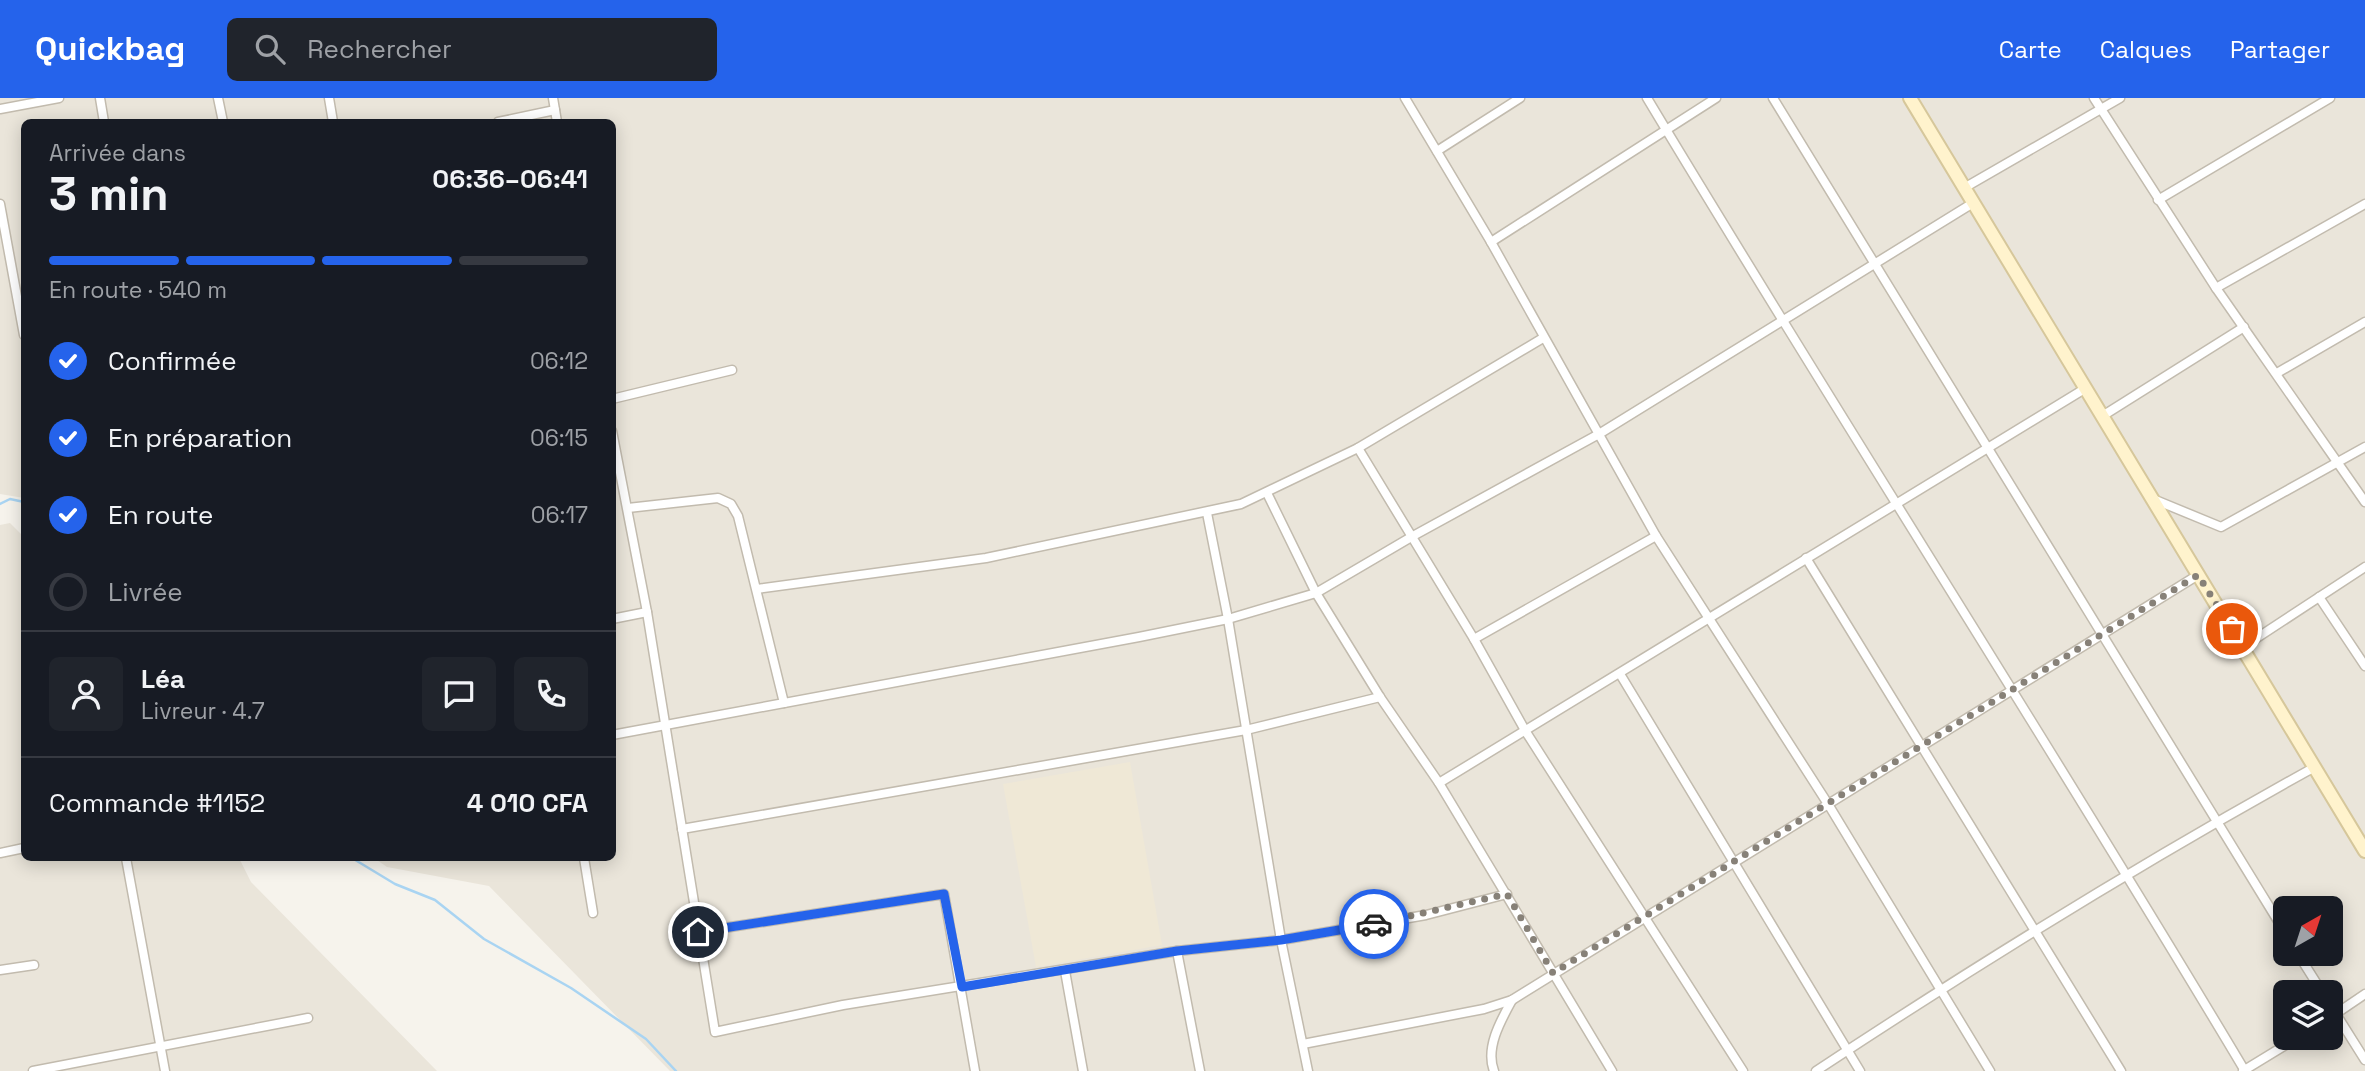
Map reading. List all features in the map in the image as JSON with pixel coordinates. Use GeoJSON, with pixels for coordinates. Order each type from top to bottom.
{"type":"FeatureCollection","features":[{"type":"Feature","properties":{"kind":"street"},"geometry":{"type":"LineString","coordinates":[[0,109],[59,98]]}},
{"type":"Feature","properties":{"kind":"street"},"geometry":{"type":"LineString","coordinates":[[100,98],[104,119]]}},
{"type":"Feature","properties":{"kind":"street"},"geometry":{"type":"LineString","coordinates":[[218,98],[222,119]]}},
{"type":"Feature","properties":{"kind":"street"},"geometry":{"type":"LineString","coordinates":[[329,98],[332,119]]}},
{"type":"Feature","properties":{"kind":"street"},"geometry":{"type":"LineString","coordinates":[[553,98],[556,119]]}},
{"type":"Feature","properties":{"kind":"street"},"geometry":{"type":"LineString","coordinates":[[1405,98],[1491,242],[1656,536],[1828,804],[1990,1071]]}},
{"type":"Feature","properties":{"kind":"street"},"geometry":{"type":"LineString","coordinates":[[1437,151],[1520,98]]}},
{"type":"Feature","properties":{"kind":"street"},"geometry":{"type":"LineString","coordinates":[[1647,98],[1894,503],[2129,876],[2244,1071],[2278,1050]]}},
{"type":"Feature","properties":{"kind":"street"},"geometry":{"type":"LineString","coordinates":[[1491,242],[1716,98]]}},
{"type":"Feature","properties":{"kind":"street"},"geometry":{"type":"LineString","coordinates":[[1773,98],[2273,913]]}},
{"type":"Feature","properties":{"kind":"street"},"geometry":{"type":"LineString","coordinates":[[1910,98],[2365,851]]}},
{"type":"Feature","properties":{"kind":"street"},"geometry":{"type":"LineString","coordinates":[[2094,98],[2216,288],[2365,502]]}},
{"type":"Feature","properties":{"kind":"street"},"geometry":{"type":"LineString","coordinates":[[1964,188],[2120,98]]}},
{"type":"Feature","properties":{"kind":"street"},"geometry":{"type":"LineString","coordinates":[[2158,200],[2330,98]]}},
{"type":"Feature","properties":{"kind":"street"},"geometry":{"type":"LineString","coordinates":[[512,119],[555,110]]}},
{"type":"Feature","properties":{"kind":"street"},"geometry":{"type":"LineString","coordinates":[[616,734],[1228,619],[1316,593],[1413,536],[1599,434],[1875,266],[1973,203]]}},
{"type":"Feature","properties":{"kind":"street"},"geometry":{"type":"LineString","coordinates":[[0,204],[21,319]]}},
{"type":"Feature","properties":{"kind":"street"},"geometry":{"type":"LineString","coordinates":[[2216,288],[2365,204]]}},
{"type":"Feature","properties":{"kind":"street"},"geometry":{"type":"LineString","coordinates":[[2277,373],[2365,323]]}},
{"type":"Feature","properties":{"kind":"street"},"geometry":{"type":"LineString","coordinates":[[2104,415],[2244,327]]}},
{"type":"Feature","properties":{"kind":"street"},"geometry":{"type":"LineString","coordinates":[[757,589],[986,558],[1207,513],[1267,493],[1358,448],[1544,338]]}},
{"type":"Feature","properties":{"kind":"street"},"geometry":{"type":"LineString","coordinates":[[616,398],[732,370]]}},
{"type":"Feature","properties":{"kind":"street"},"geometry":{"type":"LineString","coordinates":[[1439,783],[2086,388]]}},
{"type":"Feature","properties":{"kind":"street"},"geometry":{"type":"LineString","coordinates":[[2153,499],[2221,527],[2365,447]]}},
{"type":"Feature","properties":{"kind":"street"},"geometry":{"type":"LineString","coordinates":[[1358,448],[1474,639],[1526,732],[1743,1071]]}},
{"type":"Feature","properties":{"kind":"street"},"geometry":{"type":"LineString","coordinates":[[616,450],[647,612],[715,1032],[843,1005],[1177,951],[1281,940],[1426,915],[1507,894]]}},
{"type":"Feature","properties":{"kind":"street"},"geometry":{"type":"LineString","coordinates":[[1267,493],[1316,593],[1380,697],[1439,783],[1612,1071]]}},
{"type":"Feature","properties":{"kind":"street"},"geometry":{"type":"LineString","coordinates":[[628,508],[718,498],[732,504],[738,516],[784,703]]}},
{"type":"Feature","properties":{"kind":"street"},"geometry":{"type":"LineString","coordinates":[[1207,513],[1228,619],[1281,940],[1308,1071]]}},
{"type":"Feature","properties":{"kind":"street"},"geometry":{"type":"LineString","coordinates":[[1474,639],[1656,536]]}},
{"type":"Feature","properties":{"kind":"street"},"geometry":{"type":"LineString","coordinates":[[1805,558],[2121,1071]]}},
{"type":"Feature","properties":{"kind":"street"},"geometry":{"type":"LineString","coordinates":[[2244,648],[2365,567]]}},
{"type":"Feature","properties":{"kind":"street"},"geometry":{"type":"LineString","coordinates":[[1303,1044],[1484,1009],[1512,1000],[2198,575]]}},
{"type":"Feature","properties":{"kind":"street"},"geometry":{"type":"LineString","coordinates":[[2319,597],[2365,666]]}},
{"type":"Feature","properties":{"kind":"street"},"geometry":{"type":"LineString","coordinates":[[616,618],[647,612]]}},
{"type":"Feature","properties":{"kind":"street"},"geometry":{"type":"LineString","coordinates":[[1620,674],[1860,1071]]}},
{"type":"Feature","properties":{"kind":"street"},"geometry":{"type":"LineString","coordinates":[[682,830],[1246,730],[1380,697]]}},
{"type":"Feature","properties":{"kind":"street"},"geometry":{"type":"LineString","coordinates":[[1816,1071],[2033,932],[2216,822],[2313,768]]}},
{"type":"Feature","properties":{"kind":"street"},"geometry":{"type":"LineString","coordinates":[[0,851],[21,848]]}},
{"type":"Feature","properties":{"kind":"street"},"geometry":{"type":"LineString","coordinates":[[126,861],[165,1071]]}},
{"type":"Feature","properties":{"kind":"street"},"geometry":{"type":"LineString","coordinates":[[584,861],[593,913]]}},
{"type":"Feature","properties":{"kind":"street"},"geometry":{"type":"LineString","coordinates":[[698,932],[944,894],[975,1071]]}},
{"type":"Feature","properties":{"kind":"street"},"geometry":{"type":"LineString","coordinates":[[1177,951],[1200,1071]]}},
{"type":"Feature","properties":{"kind":"street"},"geometry":{"type":"LineString","coordinates":[[0,970],[34,965]]}},
{"type":"Feature","properties":{"kind":"street"},"geometry":{"type":"LineString","coordinates":[[1065,971],[1083,1071]]}},
{"type":"Feature","properties":{"kind":"street"},"geometry":{"type":"LineString","coordinates":[[2343,1006],[2365,993]]}},
{"type":"Feature","properties":{"kind":"street"},"geometry":{"type":"LineString","coordinates":[[1494,1071],[1492,1065],[1496,1028],[1512,1000]]}},
{"type":"Feature","properties":{"kind":"street"},"geometry":{"type":"LineString","coordinates":[[33,1071],[308,1018]]}},
{"type":"Feature","properties":{"kind":"street"},"geometry":{"type":"LineString","coordinates":[[2343,1028],[2365,1060]]}},
{"type":"Feature","properties":{"kind":"shaded area"},"geometry":{"type":"Polygon","coordinates":[[[0,98],[2365,98],[2365,1071],[670,1071],[489,886],[387,867],[378,861],[616,861],[616,119],[21,119],[21,498],[0,494],[0,98]]]}},
{"type":"Feature","properties":{"kind":"shaded area"},"geometry":{"type":"Polygon","coordinates":[[[10,523],[21,534],[21,861],[240,861],[251,882],[437,1071],[0,1071],[0,525],[10,523]]]}},
{"type":"Feature","properties":{"kind":"shaded area"},"geometry":{"type":"Polygon","coordinates":[[[1130,762],[1162,945],[1036,967],[1003,784],[1130,762]]]}},
{"type":"Feature","properties":{"kind":"waterway"},"geometry":{"type":"LineString","coordinates":[[0,504],[10,499],[21,501]]}},
{"type":"Feature","properties":{"kind":"waterway"},"geometry":{"type":"LineString","coordinates":[[357,861],[395,884],[435,900],[484,939],[571,988],[646,1039],[676,1071]]}},
{"type":"Feature","properties":{"kind":"way so far"},"geometry":{"type":"LineString","coordinates":[[1374,924],[1426,915],[1507,894],[1553,973],[2198,575],[2232,629]]}},
{"type":"Feature","properties":{"kind":"route"},"geometry":{"type":"LineString","coordinates":[[698,932],[944,894],[962,987],[1177,951],[1281,940],[1374,924]]}}]}
